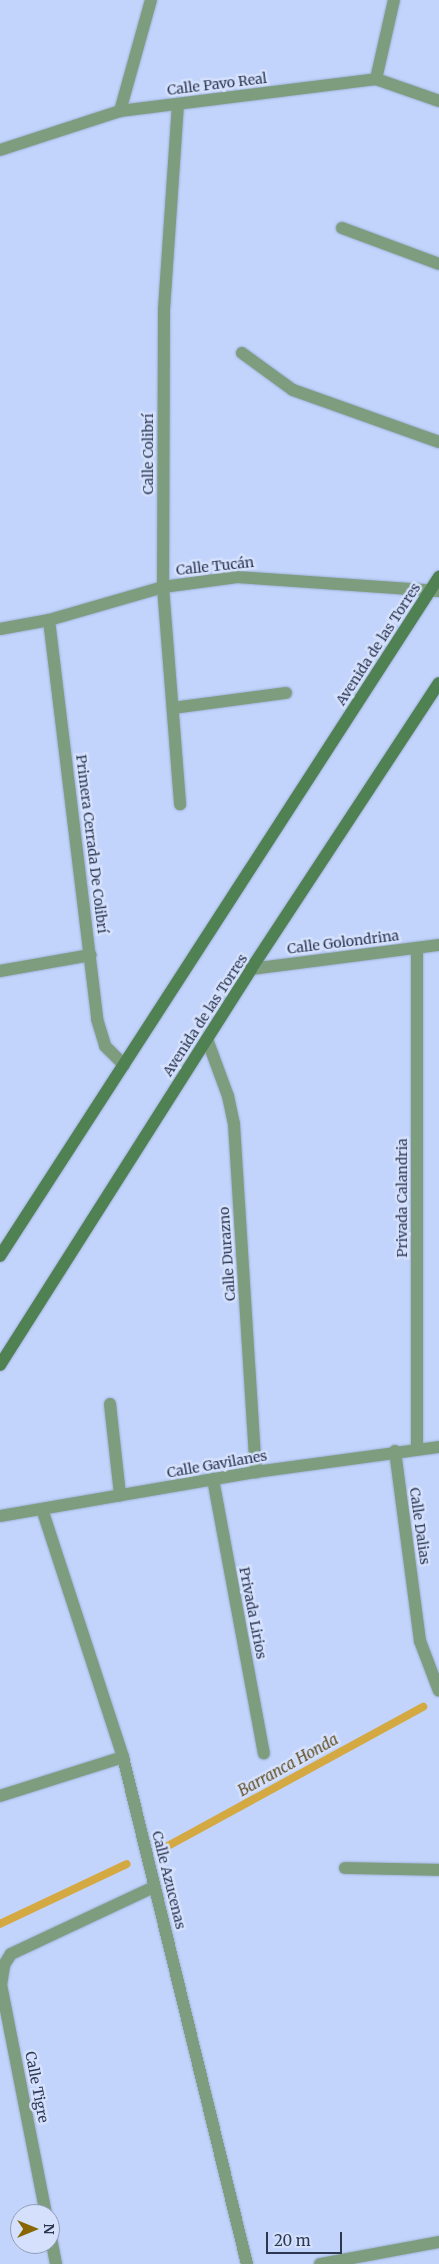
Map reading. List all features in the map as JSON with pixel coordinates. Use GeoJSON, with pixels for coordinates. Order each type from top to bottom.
{"type":"FeatureCollection","features":[{"type":"Feature","properties":{"kind":"main road","name":"Avenida de las Torres"},"geometry":{"type":"LineString","coordinates":[[0,1256],[435,590],[439,577]]}},
{"type":"Feature","properties":{"kind":"main road","name":"Avenida de las Torres"},"geometry":{"type":"LineString","coordinates":[[0,1366],[251,969],[439,683]]}},
{"type":"Feature","properties":{"kind":"street"},"geometry":{"type":"LineString","coordinates":[[120,111],[151,0]]}},
{"type":"Feature","properties":{"kind":"street"},"geometry":{"type":"LineString","coordinates":[[376,79],[394,0]]}},
{"type":"Feature","properties":{"kind":"street","name":"Calle Pavo Real"},"geometry":{"type":"LineString","coordinates":[[0,150],[120,111],[376,79],[439,101]]}},
{"type":"Feature","properties":{"kind":"street","name":"Calle Colibrí"},"geometry":{"type":"LineString","coordinates":[[178,104],[164,311],[162,588],[180,804]]}},
{"type":"Feature","properties":{"kind":"street"},"geometry":{"type":"LineString","coordinates":[[342,228],[439,264]]}},
{"type":"Feature","properties":{"kind":"street"},"geometry":{"type":"LineString","coordinates":[[242,353],[293,390],[439,442]]}},
{"type":"Feature","properties":{"kind":"street","name":"Calle Tucán"},"geometry":{"type":"LineString","coordinates":[[0,629],[49,620],[162,588],[236,577],[265,576],[435,590]]}},
{"type":"Feature","properties":{"kind":"street","name":"Primera Cerrada De Colibrí"},"geometry":{"type":"LineString","coordinates":[[49,620],[91,955],[97,1019],[106,1046],[124,1065]]}},
{"type":"Feature","properties":{"kind":"street"},"geometry":{"type":"LineString","coordinates":[[173,708],[286,693]]}},
{"type":"Feature","properties":{"kind":"street","name":"Calle Golondrina"},"geometry":{"type":"LineString","coordinates":[[251,969],[439,945]]}},
{"type":"Feature","properties":{"kind":"street","name":"Privada Calandria"},"geometry":{"type":"LineString","coordinates":[[417,1448],[418,948]]}},
{"type":"Feature","properties":{"kind":"street"},"geometry":{"type":"LineString","coordinates":[[0,972],[91,955]]}},
{"type":"Feature","properties":{"kind":"street","name":"Calle Durazno"},"geometry":{"type":"LineString","coordinates":[[207,1039],[228,1096],[234,1124],[256,1472]]}},
{"type":"Feature","properties":{"kind":"street"},"geometry":{"type":"LineString","coordinates":[[110,1404],[120,1495]]}},
{"type":"Feature","properties":{"kind":"street","name":"Calle Gavilanes"},"geometry":{"type":"LineString","coordinates":[[0,1516],[256,1472],[395,1451],[439,1447]]}},
{"type":"Feature","properties":{"kind":"street","name":"Calle Dalias"},"geometry":{"type":"LineString","coordinates":[[395,1451],[420,1641],[439,1691]]}},
{"type":"Feature","properties":{"kind":"street","name":"Privada Lirios"},"geometry":{"type":"LineString","coordinates":[[213,1479],[264,1753]]}},
{"type":"Feature","properties":{"kind":"street","name":"Calle Azucenas"},"geometry":{"type":"LineString","coordinates":[[42,1509],[123,1757],[247,2264]]}},
{"type":"Feature","properties":{"kind":"street"},"geometry":{"type":"LineString","coordinates":[[0,1796],[123,1757]]}},
{"type":"Feature","properties":{"kind":"street"},"geometry":{"type":"LineString","coordinates":[[345,1868],[439,1870]]}},
{"type":"Feature","properties":{"kind":"street","name":"Calle Tigre"},"geometry":{"type":"LineString","coordinates":[[44,2204],[2,1985],[4,1965],[11,1954],[154,1887]]}},
{"type":"Feature","properties":{"kind":"street"},"geometry":{"type":"LineString","coordinates":[[320,2264],[439,2242]]}},
{"type":"Feature","properties":{"kind":"waterway","name":"Barranca Honda"},"geometry":{"type":"LineString","coordinates":[[166,1847],[423,1707]]}},
{"type":"Feature","properties":{"kind":"waterway","name":"Barranca Honda"},"geometry":{"type":"LineString","coordinates":[[0,1924],[127,1864]]}}]}
